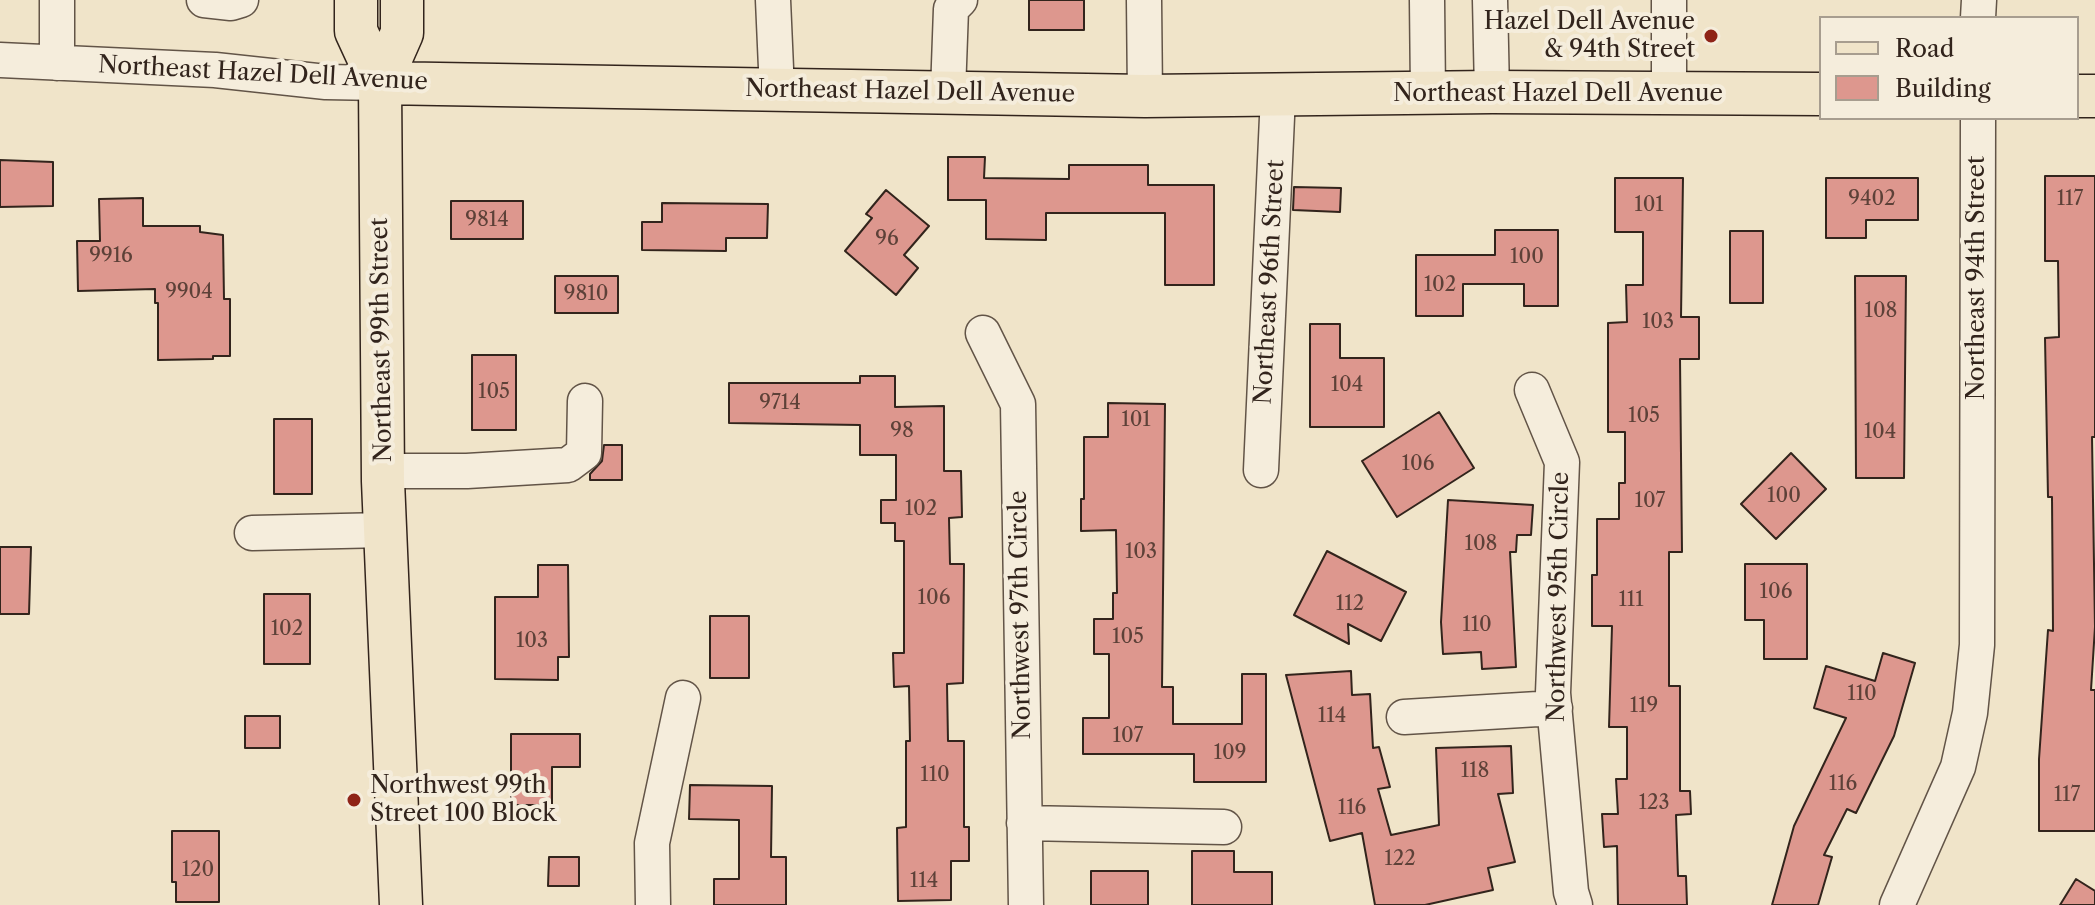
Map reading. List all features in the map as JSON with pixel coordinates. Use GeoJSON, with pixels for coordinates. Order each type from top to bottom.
{"type":"FeatureCollection","features":[{"type":"Feature","properties":{"kind":"main road","name":"Northeast 99th Street"},"geometry":{"type":"LineString","coordinates":[[356,0],[356,31],[380,83]]}},
{"type":"Feature","properties":{"kind":"main road","name":"Northeast 99th Street"},"geometry":{"type":"LineString","coordinates":[[401,905],[383,471],[380,83],[402,33],[402,0]]}},
{"type":"Feature","properties":{"kind":"main road","name":"Northeast Hazel Dell Avenue"},"geometry":{"type":"LineString","coordinates":[[380,83],[1145,96],[1492,92],[1819,94]]}},
{"type":"Feature","properties":{"kind":"street"},"geometry":{"type":"LineString","coordinates":[[57,0],[57,63]]}},
{"type":"Feature","properties":{"kind":"street"},"geometry":{"type":"LineString","coordinates":[[204,0],[231,3],[241,0]]}},
{"type":"Feature","properties":{"kind":"street"},"geometry":{"type":"LineString","coordinates":[[773,0],[777,91]]}},
{"type":"Feature","properties":{"kind":"street"},"geometry":{"type":"LineString","coordinates":[[948,92],[951,9],[960,0]]}},
{"type":"Feature","properties":{"kind":"street"},"geometry":{"type":"LineString","coordinates":[[1144,0],[1145,96]]}},
{"type":"Feature","properties":{"kind":"street"},"geometry":{"type":"LineString","coordinates":[[1427,0],[1428,93]]}},
{"type":"Feature","properties":{"kind":"street"},"geometry":{"type":"LineString","coordinates":[[1490,0],[1492,92]]}},
{"type":"Feature","properties":{"kind":"street"},"geometry":{"type":"LineString","coordinates":[[1669,0],[1669,94]]}},
{"type":"Feature","properties":{"kind":"street","name":"Northeast Hazel Dell Avenue"},"geometry":{"type":"LineString","coordinates":[[0,60],[215,70],[326,82],[380,83]]}},
{"type":"Feature","properties":{"kind":"street","name":"Northeast 96th Street"},"geometry":{"type":"LineString","coordinates":[[1261,470],[1278,95]]}},
{"type":"Feature","properties":{"kind":"street","name":"Northeast 94th Street"},"geometry":{"type":"LineString","coordinates":[[1897,905],[1958,767],[1970,713],[1977,645],[1978,120]]}},
{"type":"Feature","properties":{"kind":"street","name":"Northwest 97th Circle"},"geometry":{"type":"LineString","coordinates":[[983,333],[1018,404],[1026,905]]}},
{"type":"Feature","properties":{"kind":"street","name":"Northwest 95th Circle"},"geometry":{"type":"LineString","coordinates":[[1532,390],[1562,462],[1553,693],[1573,904]]}},
{"type":"Feature","properties":{"kind":"street"},"geometry":{"type":"LineString","coordinates":[[383,471],[467,471],[568,465],[584,453],[585,401]]}},
{"type":"Feature","properties":{"kind":"street"},"geometry":{"type":"LineString","coordinates":[[252,533],[386,530]]}},
{"type":"Feature","properties":{"kind":"street"},"geometry":{"type":"LineString","coordinates":[[653,905],[652,843],[683,698]]}},
{"type":"Feature","properties":{"kind":"street"},"geometry":{"type":"LineString","coordinates":[[1404,717],[1555,708]]}},
{"type":"Feature","properties":{"kind":"street"},"geometry":{"type":"LineString","coordinates":[[1024,823],[1224,827]]}},
{"type":"Feature","properties":{"kind":"building"},"geometry":{"type":"Polygon","coordinates":[[[1029,0],[1084,0],[1084,30],[1029,30],[1029,0]]]}},
{"type":"Feature","properties":{"kind":"building"},"geometry":{"type":"Polygon","coordinates":[[[948,157],[985,157],[984,178],[1069,179],[1069,165],[1148,165],[1148,185],[1214,185],[1214,285],[1165,285],[1165,213],[1046,213],[1046,240],[986,239],[986,200],[948,200],[948,157]]]}},
{"type":"Feature","properties":{"kind":"building"},"geometry":{"type":"Polygon","coordinates":[[[0,160],[53,162],[53,206],[0,207],[0,160]]]}},
{"type":"Feature","properties":{"kind":"building"},"geometry":{"type":"Polygon","coordinates":[[[2045,176],[2095,176],[2095,437],[2092,437],[2095,627],[2091,690],[2095,690],[2095,831],[2039,831],[2039,759],[2048,630],[2053,631],[2052,497],[2048,497],[2045,338],[2059,337],[2058,261],[2045,261],[2045,176]]]}},
{"type":"Feature","properties":{"kind":"building"},"geometry":{"type":"Polygon","coordinates":[[[1615,178],[1683,178],[1681,317],[1699,317],[1699,359],[1680,359],[1682,552],[1669,552],[1669,686],[1680,686],[1680,791],[1690,791],[1691,814],[1676,815],[1678,876],[1686,876],[1687,905],[1618,905],[1617,846],[1604,847],[1602,814],[1618,814],[1616,779],[1627,779],[1627,727],[1609,727],[1612,626],[1592,626],[1592,575],[1597,575],[1597,519],[1619,519],[1619,483],[1625,483],[1625,432],[1608,432],[1608,323],[1627,322],[1626,285],[1643,285],[1643,232],[1615,232],[1615,178]]]}},
{"type":"Feature","properties":{"kind":"building"},"geometry":{"type":"Polygon","coordinates":[[[1826,178],[1918,178],[1918,220],[1866,220],[1866,238],[1826,238],[1826,178]]]}},
{"type":"Feature","properties":{"kind":"building"},"geometry":{"type":"Polygon","coordinates":[[[1294,187],[1341,188],[1340,212],[1293,210],[1294,187]]]}},
{"type":"Feature","properties":{"kind":"building"},"geometry":{"type":"Polygon","coordinates":[[[886,190],[929,226],[904,255],[918,268],[896,295],[845,251],[872,218],[866,214],[886,190]]]}},
{"type":"Feature","properties":{"kind":"building"},"geometry":{"type":"Polygon","coordinates":[[[143,198],[143,226],[200,226],[200,232],[223,235],[224,299],[230,299],[230,356],[158,360],[158,303],[155,303],[155,289],[78,291],[77,241],[100,241],[99,199],[143,198]]]}},
{"type":"Feature","properties":{"kind":"building"},"geometry":{"type":"Polygon","coordinates":[[[451,201],[523,201],[523,239],[451,239],[451,201]]]}},
{"type":"Feature","properties":{"kind":"building"},"geometry":{"type":"Polygon","coordinates":[[[662,203],[768,204],[767,238],[726,238],[726,251],[642,250],[642,222],[662,222],[662,203]]]}},
{"type":"Feature","properties":{"kind":"building"},"geometry":{"type":"Polygon","coordinates":[[[1495,230],[1558,230],[1558,306],[1524,306],[1524,284],[1463,284],[1463,316],[1416,316],[1416,255],[1495,255],[1495,230]]]}},
{"type":"Feature","properties":{"kind":"building"},"geometry":{"type":"Polygon","coordinates":[[[1730,231],[1763,231],[1763,303],[1730,303],[1730,231]]]}},
{"type":"Feature","properties":{"kind":"building"},"geometry":{"type":"Polygon","coordinates":[[[555,276],[618,276],[618,313],[555,313],[555,276]]]}},
{"type":"Feature","properties":{"kind":"building"},"geometry":{"type":"Polygon","coordinates":[[[1855,276],[1906,276],[1904,478],[1856,478],[1855,276]]]}},
{"type":"Feature","properties":{"kind":"building"},"geometry":{"type":"Polygon","coordinates":[[[1310,324],[1340,324],[1340,358],[1384,358],[1384,427],[1310,427],[1310,324]]]}},
{"type":"Feature","properties":{"kind":"building"},"geometry":{"type":"Polygon","coordinates":[[[472,355],[516,355],[516,430],[472,430],[472,355]]]}},
{"type":"Feature","properties":{"kind":"building"},"geometry":{"type":"Polygon","coordinates":[[[860,376],[895,376],[895,407],[944,406],[944,471],[961,471],[962,517],[949,518],[950,564],[964,564],[963,683],[947,684],[948,741],[964,741],[964,827],[969,827],[969,861],[951,861],[951,900],[898,901],[897,828],[906,827],[906,741],[910,741],[909,686],[894,687],[893,653],[904,653],[904,541],[895,541],[895,523],[881,523],[881,500],[896,500],[896,455],[860,455],[860,425],[729,423],[729,383],[860,383],[860,376]]]}},
{"type":"Feature","properties":{"kind":"building"},"geometry":{"type":"Polygon","coordinates":[[[1108,403],[1165,404],[1162,687],[1173,687],[1173,724],[1242,724],[1242,674],[1266,674],[1266,782],[1194,782],[1194,754],[1083,754],[1083,718],[1109,718],[1109,654],[1094,654],[1094,619],[1113,619],[1113,593],[1117,593],[1116,530],[1081,531],[1084,437],[1108,437],[1108,403]]]}},
{"type":"Feature","properties":{"kind":"building"},"geometry":{"type":"Polygon","coordinates":[[[1439,412],[1474,468],[1397,517],[1362,461],[1439,412]]]}},
{"type":"Feature","properties":{"kind":"building"},"geometry":{"type":"Polygon","coordinates":[[[274,419],[312,419],[312,494],[274,494],[274,419]]]}},
{"type":"Feature","properties":{"kind":"building"},"geometry":{"type":"Polygon","coordinates":[[[604,445],[622,445],[622,480],[590,480],[590,474],[602,461],[604,445]]]}},
{"type":"Feature","properties":{"kind":"building"},"geometry":{"type":"Polygon","coordinates":[[[1791,453],[1826,489],[1776,539],[1741,504],[1791,453]]]}},
{"type":"Feature","properties":{"kind":"building"},"geometry":{"type":"Polygon","coordinates":[[[1448,500],[1533,505],[1531,535],[1517,535],[1516,552],[1510,552],[1516,667],[1482,669],[1481,652],[1443,654],[1441,622],[1448,500]]]}},
{"type":"Feature","properties":{"kind":"building"},"geometry":{"type":"Polygon","coordinates":[[[0,547],[31,547],[29,614],[0,614],[0,547]]]}},
{"type":"Feature","properties":{"kind":"building"},"geometry":{"type":"Polygon","coordinates":[[[1327,551],[1406,592],[1381,641],[1348,624],[1349,644],[1294,615],[1327,551]]]}},
{"type":"Feature","properties":{"kind":"building"},"geometry":{"type":"Polygon","coordinates":[[[1745,564],[1807,564],[1807,659],[1764,659],[1764,620],[1745,620],[1745,564]]]}},
{"type":"Feature","properties":{"kind":"building"},"geometry":{"type":"Polygon","coordinates":[[[538,565],[568,565],[569,657],[558,657],[558,680],[495,679],[495,597],[538,597],[538,565]]]}},
{"type":"Feature","properties":{"kind":"building"},"geometry":{"type":"Polygon","coordinates":[[[264,594],[310,594],[310,664],[264,664],[264,594]]]}},
{"type":"Feature","properties":{"kind":"building"},"geometry":{"type":"Polygon","coordinates":[[[710,616],[749,616],[749,678],[710,678],[710,616]]]}},
{"type":"Feature","properties":{"kind":"building"},"geometry":{"type":"Polygon","coordinates":[[[1883,653],[1915,663],[1894,736],[1856,813],[1847,809],[1824,855],[1832,857],[1818,905],[1772,905],[1794,826],[1846,718],[1814,708],[1826,666],[1875,681],[1883,653]]]}},
{"type":"Feature","properties":{"kind":"building"},"geometry":{"type":"Polygon","coordinates":[[[1351,671],[1352,695],[1370,694],[1373,748],[1379,747],[1390,787],[1378,789],[1391,835],[1439,825],[1436,748],[1511,746],[1513,793],[1498,794],[1515,862],[1488,868],[1493,890],[1425,905],[1375,905],[1362,833],[1330,841],[1286,675],[1351,671]]]}},
{"type":"Feature","properties":{"kind":"building"},"geometry":{"type":"Polygon","coordinates":[[[245,716],[280,716],[280,748],[245,748],[245,716]]]}},
{"type":"Feature","properties":{"kind":"building"},"geometry":{"type":"Polygon","coordinates":[[[511,734],[580,734],[580,767],[552,767],[552,805],[511,805],[511,734]]]}},
{"type":"Feature","properties":{"kind":"building"},"geometry":{"type":"Polygon","coordinates":[[[690,785],[772,786],[771,857],[786,857],[786,905],[714,905],[714,879],[739,879],[739,820],[689,819],[690,785]]]}},
{"type":"Feature","properties":{"kind":"building"},"geometry":{"type":"Polygon","coordinates":[[[172,831],[219,831],[219,902],[176,902],[176,882],[172,882],[172,831]]]}},
{"type":"Feature","properties":{"kind":"building"},"geometry":{"type":"Polygon","coordinates":[[[1192,851],[1234,851],[1234,872],[1272,872],[1272,905],[1192,905],[1192,851]]]}},
{"type":"Feature","properties":{"kind":"building"},"geometry":{"type":"Polygon","coordinates":[[[549,857],[579,857],[579,886],[548,886],[549,857]]]}},
{"type":"Feature","properties":{"kind":"building"},"geometry":{"type":"Polygon","coordinates":[[[1091,871],[1148,871],[1148,905],[1091,905],[1091,871]]]}},
{"type":"Feature","properties":{"kind":"building"},"geometry":{"type":"Polygon","coordinates":[[[2076,879],[2095,891],[2095,905],[2060,905],[2076,879]]]}},
{"type":"Feature","properties":{"kind":"place","name":"Hazel Dell Avenue & 94th Street"},"geometry":{"type":"Point","coordinates":[1711,36]}},
{"type":"Feature","properties":{"kind":"place","name":"Northwest 99th Street 100 Block"},"geometry":{"type":"Point","coordinates":[354,800]}}]}
